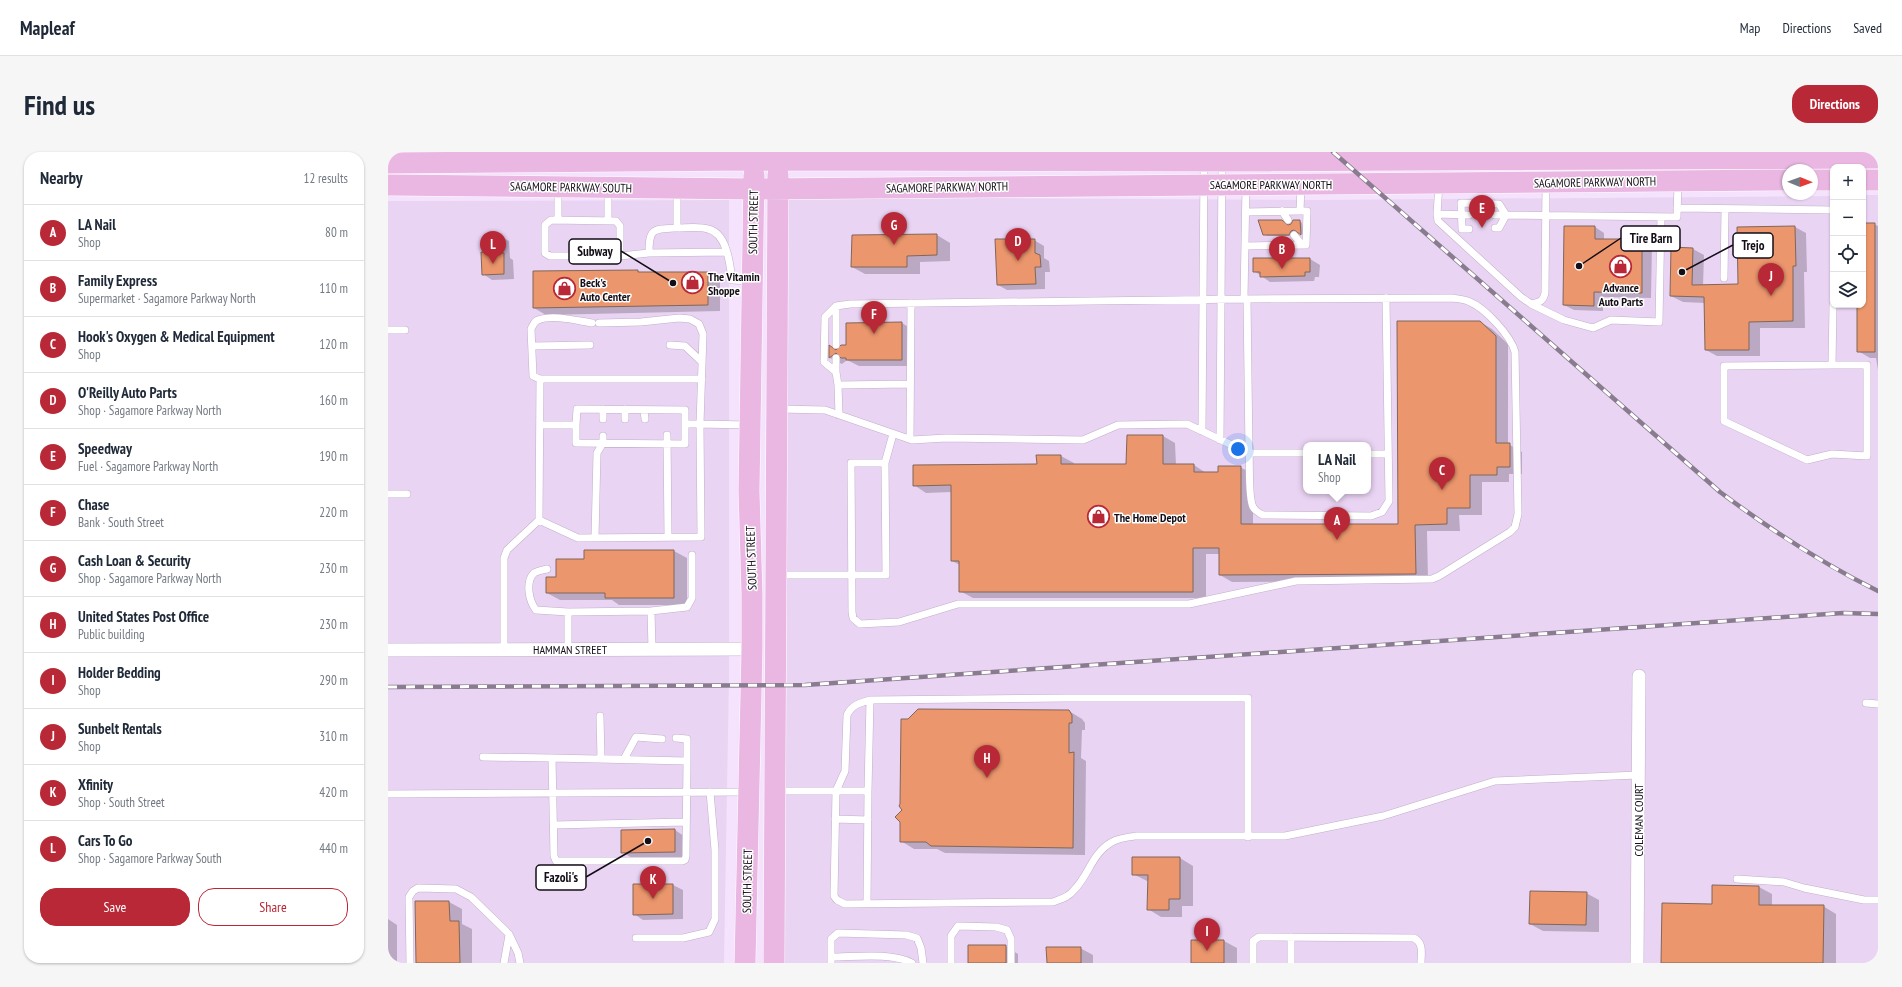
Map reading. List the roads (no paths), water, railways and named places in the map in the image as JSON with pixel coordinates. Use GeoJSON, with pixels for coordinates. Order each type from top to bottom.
{"type":"FeatureCollection","features":[{"type":"Feature","properties":{"kind":"main road","name":"SAGAMORE PARKWAY NORTH"},"geometry":{"type":"LineString","coordinates":[[754,156],[1000,156],[1212,159],[1433,156],[1832,155],[1878,158]]}},
{"type":"Feature","properties":{"kind":"main road","name":"SOUTH STREET"},"geometry":{"type":"LineString","coordinates":[[745,963],[752,649],[750,425],[754,156]]}},
{"type":"Feature","properties":{"kind":"main road","name":"SAGAMORE PARKWAY SOUTH"},"geometry":{"type":"LineString","coordinates":[[394,159],[754,156]]}},
{"type":"Feature","properties":{"kind":"main road","name":"SOUTH STREET"},"geometry":{"type":"LineString","coordinates":[[774,963],[778,156]]}},
{"type":"Feature","properties":{"kind":"main road","name":"SAGAMORE PARKWAY NORTH"},"geometry":{"type":"LineString","coordinates":[[754,188],[1213,184],[1439,184],[1678,180],[1782,180]]}},
{"type":"Feature","properties":{"kind":"main road"},"geometry":{"type":"LineString","coordinates":[[1818,180],[1830,180]]}},
{"type":"Feature","properties":{"kind":"main road"},"geometry":{"type":"LineString","coordinates":[[1866,180],[1878,180]]}},
{"type":"Feature","properties":{"kind":"main road","name":"SAGAMORE PARKWAY SOUTH"},"geometry":{"type":"LineString","coordinates":[[388,185],[754,188]]}},
{"type":"Feature","properties":{"kind":"main road"},"geometry":{"type":"LineString","coordinates":[[749,792],[774,791]]}},
{"type":"Feature","properties":{"kind":"street","name":"HAMMAN STREET"},"geometry":{"type":"LineString","coordinates":[[388,650],[752,649]]}},
{"type":"Feature","properties":{"kind":"street","name":"COLEMAN COURT"},"geometry":{"type":"LineString","coordinates":[[1637,963],[1639,676]]}},
{"type":"Feature","properties":{"kind":"lane"},"geometry":{"type":"LineString","coordinates":[[1212,159],[1220,299],[1220,440]]}},
{"type":"Feature","properties":{"kind":"lane"},"geometry":{"type":"LineString","coordinates":[[1202,431],[1202,299],[1213,184],[1212,159]]}},
{"type":"Feature","properties":{"kind":"lane"},"geometry":{"type":"LineString","coordinates":[[1495,215],[1677,217],[1678,180]]}},
{"type":"Feature","properties":{"kind":"lane"},"geometry":{"type":"LineString","coordinates":[[1531,304],[1544,299],[1546,294],[1546,183]]}},
{"type":"Feature","properties":{"kind":"lane"},"geometry":{"type":"LineString","coordinates":[[1246,184],[1245,246],[1249,453],[1252,507],[1257,512],[1263,515],[1365,516],[1377,515],[1386,507],[1388,501],[1386,298]]}},
{"type":"Feature","properties":{"kind":"lane"},"geometry":{"type":"LineString","coordinates":[[1300,211],[1301,184]]}},
{"type":"Feature","properties":{"kind":"lane"},"geometry":{"type":"LineString","coordinates":[[1439,184],[1438,221],[1521,297],[1531,304],[1564,320],[1593,328],[1611,320],[1659,322],[1661,217]]}},
{"type":"Feature","properties":{"kind":"lane"},"geometry":{"type":"LineString","coordinates":[[558,186],[558,219]]}},
{"type":"Feature","properties":{"kind":"lane"},"geometry":{"type":"LineString","coordinates":[[608,187],[608,220]]}},
{"type":"Feature","properties":{"kind":"lane"},"geometry":{"type":"LineString","coordinates":[[677,188],[677,228]]}},
{"type":"Feature","properties":{"kind":"lane"},"geometry":{"type":"LineString","coordinates":[[1469,229],[1462,229],[1460,215],[1461,203],[1500,204],[1506,215]]}},
{"type":"Feature","properties":{"kind":"lane"},"geometry":{"type":"LineString","coordinates":[[1677,208],[1830,210]]}},
{"type":"Feature","properties":{"kind":"lane"},"geometry":{"type":"LineString","coordinates":[[1724,278],[1725,209]]}},
{"type":"Feature","properties":{"kind":"lane"},"geometry":{"type":"LineString","coordinates":[[1282,211],[1288,220]]}},
{"type":"Feature","properties":{"kind":"lane"},"geometry":{"type":"LineString","coordinates":[[1245,246],[1306,245],[1307,211],[1246,212]]}},
{"type":"Feature","properties":{"kind":"lane"},"geometry":{"type":"LineString","coordinates":[[1437,214],[1469,215]]}},
{"type":"Feature","properties":{"kind":"lane"},"geometry":{"type":"LineString","coordinates":[[1495,228],[1499,228],[1506,215]]}},
{"type":"Feature","properties":{"kind":"lane"},"geometry":{"type":"LineString","coordinates":[[620,256],[620,226],[616,220],[558,219],[551,220],[545,225],[545,252],[547,255],[553,256],[620,256],[649,253],[727,252]]}},
{"type":"Feature","properties":{"kind":"lane"},"geometry":{"type":"LineString","coordinates":[[649,253],[650,236],[659,228],[707,228],[714,231],[722,240],[727,252],[732,280],[752,281]]}},
{"type":"Feature","properties":{"kind":"lane"},"geometry":{"type":"LineString","coordinates":[[1294,235],[1302,245]]}},
{"type":"Feature","properties":{"kind":"lane"},"geometry":{"type":"LineString","coordinates":[[836,372],[827,366],[823,357],[825,317],[836,306],[850,304],[1202,299],[1452,298],[1471,302],[1484,312],[1510,339],[1515,352],[1517,521],[1515,527],[1510,532],[1432,579],[1296,581],[1189,604],[958,604],[899,622],[865,624],[856,622],[854,618],[852,576],[852,464],[885,463]]}},
{"type":"Feature","properties":{"kind":"lane"},"geometry":{"type":"LineString","coordinates":[[910,439],[911,303]]}},
{"type":"Feature","properties":{"kind":"lane"},"geometry":{"type":"LineString","coordinates":[[836,306],[836,345]]}},
{"type":"Feature","properties":{"kind":"lane"},"geometry":{"type":"LineString","coordinates":[[1832,365],[1833,308]]}},
{"type":"Feature","properties":{"kind":"lane"},"geometry":{"type":"LineString","coordinates":[[539,520],[578,538],[701,537],[700,424],[702,379],[703,334],[699,324],[690,319],[679,318],[641,322],[596,323],[557,318],[538,320],[533,324],[531,330],[533,376],[540,379],[702,379]]}},
{"type":"Feature","properties":{"kind":"lane"},"geometry":{"type":"LineString","coordinates":[[388,330],[405,330]]}},
{"type":"Feature","properties":{"kind":"lane"},"geometry":{"type":"LineString","coordinates":[[532,346],[590,345]]}},
{"type":"Feature","properties":{"kind":"lane"},"geometry":{"type":"LineString","coordinates":[[670,345],[685,346],[702,362]]}},
{"type":"Feature","properties":{"kind":"lane"},"geometry":{"type":"LineString","coordinates":[[836,358],[839,415]]}},
{"type":"Feature","properties":{"kind":"lane"},"geometry":{"type":"LineString","coordinates":[[1832,365],[1866,365],[1867,456],[1832,454],[1807,460],[1724,421],[1724,366],[1832,365]]}},
{"type":"Feature","properties":{"kind":"lane"},"geometry":{"type":"LineString","coordinates":[[504,649],[504,558],[507,550],[539,520],[540,379]]}},
{"type":"Feature","properties":{"kind":"lane"},"geometry":{"type":"LineString","coordinates":[[838,385],[910,384]]}},
{"type":"Feature","properties":{"kind":"lane"},"geometry":{"type":"LineString","coordinates":[[577,409],[625,409],[644,410],[666,414],[685,410],[685,444],[645,443],[603,439],[576,443],[577,409]]}},
{"type":"Feature","properties":{"kind":"lane"},"geometry":{"type":"LineString","coordinates":[[603,409],[603,419]]}},
{"type":"Feature","properties":{"kind":"lane"},"geometry":{"type":"LineString","coordinates":[[625,409],[625,419]]}},
{"type":"Feature","properties":{"kind":"lane"},"geometry":{"type":"LineString","coordinates":[[777,409],[825,410],[910,439],[1083,440],[1118,425],[1187,424],[1249,453],[1303,453]]}},
{"type":"Feature","properties":{"kind":"lane"},"geometry":{"type":"LineString","coordinates":[[644,410],[644,419]]}},
{"type":"Feature","properties":{"kind":"lane"},"geometry":{"type":"LineString","coordinates":[[540,424],[576,425]]}},
{"type":"Feature","properties":{"kind":"lane"},"geometry":{"type":"LineString","coordinates":[[686,424],[750,425]]}},
{"type":"Feature","properties":{"kind":"lane"},"geometry":{"type":"LineString","coordinates":[[776,575],[886,575],[885,463],[893,434]]}},
{"type":"Feature","properties":{"kind":"lane"},"geometry":{"type":"LineString","coordinates":[[666,435],[668,537]]}},
{"type":"Feature","properties":{"kind":"lane"},"geometry":{"type":"LineString","coordinates":[[645,436],[645,443]]}},
{"type":"Feature","properties":{"kind":"lane"},"geometry":{"type":"LineString","coordinates":[[595,538],[597,453],[603,439]]}},
{"type":"Feature","properties":{"kind":"lane"},"geometry":{"type":"LineString","coordinates":[[1371,454],[1388,454]]}},
{"type":"Feature","properties":{"kind":"lane"},"geometry":{"type":"LineString","coordinates":[[388,494],[407,494]]}},
{"type":"Feature","properties":{"kind":"lane"},"geometry":{"type":"LineString","coordinates":[[546,569],[535,572],[532,577],[529,594],[531,604],[536,610],[568,612],[651,611],[687,606],[692,598],[692,555]]}},
{"type":"Feature","properties":{"kind":"lane"},"geometry":{"type":"LineString","coordinates":[[651,611],[652,649]]}},
{"type":"Feature","properties":{"kind":"lane"},"geometry":{"type":"LineString","coordinates":[[568,612],[568,649]]}},
{"type":"Feature","properties":{"kind":"lane"},"geometry":{"type":"LineString","coordinates":[[1248,837],[1248,698],[870,700],[858,703],[846,715],[845,771],[836,791],[834,896],[837,900],[845,904],[1053,902],[1064,898],[1074,890],[1092,861],[1102,850],[1112,842],[1123,838],[1136,836],[1248,837],[1285,836],[1383,816],[1495,781],[1638,775]]}},
{"type":"Feature","properties":{"kind":"lane"},"geometry":{"type":"LineString","coordinates":[[867,904],[870,700]]}},
{"type":"Feature","properties":{"kind":"lane"},"geometry":{"type":"LineString","coordinates":[[1866,702],[1878,704]]}},
{"type":"Feature","properties":{"kind":"lane"},"geometry":{"type":"LineString","coordinates":[[600,716],[601,759]]}},
{"type":"Feature","properties":{"kind":"lane"},"geometry":{"type":"LineString","coordinates":[[624,759],[636,737],[662,738]]}},
{"type":"Feature","properties":{"kind":"lane"},"geometry":{"type":"LineString","coordinates":[[552,758],[554,856],[556,861],[682,861],[685,860],[686,856],[688,739],[676,738]]}},
{"type":"Feature","properties":{"kind":"lane"},"geometry":{"type":"LineString","coordinates":[[483,757],[687,761]]}},
{"type":"Feature","properties":{"kind":"lane"},"geometry":{"type":"LineString","coordinates":[[774,791],[868,791]]}},
{"type":"Feature","properties":{"kind":"lane"},"geometry":{"type":"LineString","coordinates":[[636,938],[683,938],[709,932],[716,919],[715,850],[710,792]]}},
{"type":"Feature","properties":{"kind":"lane"},"geometry":{"type":"LineString","coordinates":[[388,794],[749,792]]}},
{"type":"Feature","properties":{"kind":"lane"},"geometry":{"type":"LineString","coordinates":[[835,819],[868,820]]}},
{"type":"Feature","properties":{"kind":"lane"},"geometry":{"type":"LineString","coordinates":[[554,825],[686,822]]}},
{"type":"Feature","properties":{"kind":"lane"},"geometry":{"type":"LineString","coordinates":[[1737,879],[1784,882],[1804,888],[1864,900],[1878,900]]}},
{"type":"Feature","properties":{"kind":"lane"},"geometry":{"type":"LineString","coordinates":[[410,963],[409,897],[413,891],[418,888],[456,889],[471,897],[509,934],[518,954],[520,963]]}},
{"type":"Feature","properties":{"kind":"lane"},"geometry":{"type":"LineString","coordinates":[[951,963],[951,936],[958,926],[996,926],[1007,930],[1011,939],[1011,963]]}},
{"type":"Feature","properties":{"kind":"lane"},"geometry":{"type":"LineString","coordinates":[[912,963],[905,960],[892,958],[831,960],[831,939],[838,933],[906,935],[917,938],[921,948],[923,963]]}},
{"type":"Feature","properties":{"kind":"lane"},"geometry":{"type":"LineString","coordinates":[[504,963],[509,934]]}},
{"type":"Feature","properties":{"kind":"lane"},"geometry":{"type":"LineString","coordinates":[[1253,963],[1253,941],[1258,937],[1414,938],[1418,940],[1421,946],[1421,963]]}},
{"type":"Feature","properties":{"kind":"lane"},"geometry":{"type":"LineString","coordinates":[[1291,937],[1291,963]]}},
{"type":"Feature","properties":{"kind":"railway"},"geometry":{"type":"LineString","coordinates":[[1333,152],[1720,492],[1758,520],[1797,545],[1836,569],[1878,591]]}},
{"type":"Feature","properties":{"kind":"railway"},"geometry":{"type":"LineString","coordinates":[[388,687],[805,685],[1843,613],[1878,614]]}},
{"type":"Feature","properties":{"kind":"place","name":"Speedway"},"geometry":{"type":"Point","coordinates":[1482,228]}},
{"type":"Feature","properties":{"kind":"place","name":"Cash Loan & Security"},"geometry":{"type":"Point","coordinates":[894,245]}},
{"type":"Feature","properties":{"kind":"place","name":"O'Reilly Auto Parts"},"geometry":{"type":"Point","coordinates":[1018,261]}},
{"type":"Feature","properties":{"kind":"place","name":"Cars To Go"},"geometry":{"type":"Point","coordinates":[493,264]}},
{"type":"Feature","properties":{"kind":"place","name":"Tire Barn"},"geometry":{"type":"Point","coordinates":[1579,266]}},
{"type":"Feature","properties":{"kind":"place","name":"Advance Auto Parts"},"geometry":{"type":"Point","coordinates":[1621,266]}},
{"type":"Feature","properties":{"kind":"place","name":"Family Express"},"geometry":{"type":"Point","coordinates":[1282,269]}},
{"type":"Feature","properties":{"kind":"place","name":"Trejo"},"geometry":{"type":"Point","coordinates":[1682,272]}},
{"type":"Feature","properties":{"kind":"place","name":"Subway"},"geometry":{"type":"Point","coordinates":[673,283]}},
{"type":"Feature","properties":{"kind":"place","name":"The Vitamin Shoppe"},"geometry":{"type":"Point","coordinates":[693,283]}},
{"type":"Feature","properties":{"kind":"place","name":"Beck's Auto Center"},"geometry":{"type":"Point","coordinates":[564,289]}},
{"type":"Feature","properties":{"kind":"place","name":"Sunbelt Rentals"},"geometry":{"type":"Point","coordinates":[1771,296]}},
{"type":"Feature","properties":{"kind":"place","name":"Chase"},"geometry":{"type":"Point","coordinates":[874,334]}},
{"type":"Feature","properties":{"kind":"place","name":"Hook's Oxygen & Medical Equipment"},"geometry":{"type":"Point","coordinates":[1442,490]}},
{"type":"Feature","properties":{"kind":"place","name":"The Home Depot"},"geometry":{"type":"Point","coordinates":[1098,517]}},
{"type":"Feature","properties":{"kind":"place","name":"LA Nail"},"geometry":{"type":"Point","coordinates":[1337,540]}},
{"type":"Feature","properties":{"kind":"place","name":"United States Post Office"},"geometry":{"type":"Point","coordinates":[987,778]}},
{"type":"Feature","properties":{"kind":"place","name":"Fazoli's"},"geometry":{"type":"Point","coordinates":[648,841]}},
{"type":"Feature","properties":{"kind":"place","name":"Xfinity"},"geometry":{"type":"Point","coordinates":[653,899]}},
{"type":"Feature","properties":{"kind":"place","name":"Holder Bedding"},"geometry":{"type":"Point","coordinates":[1207,951]}}]}
